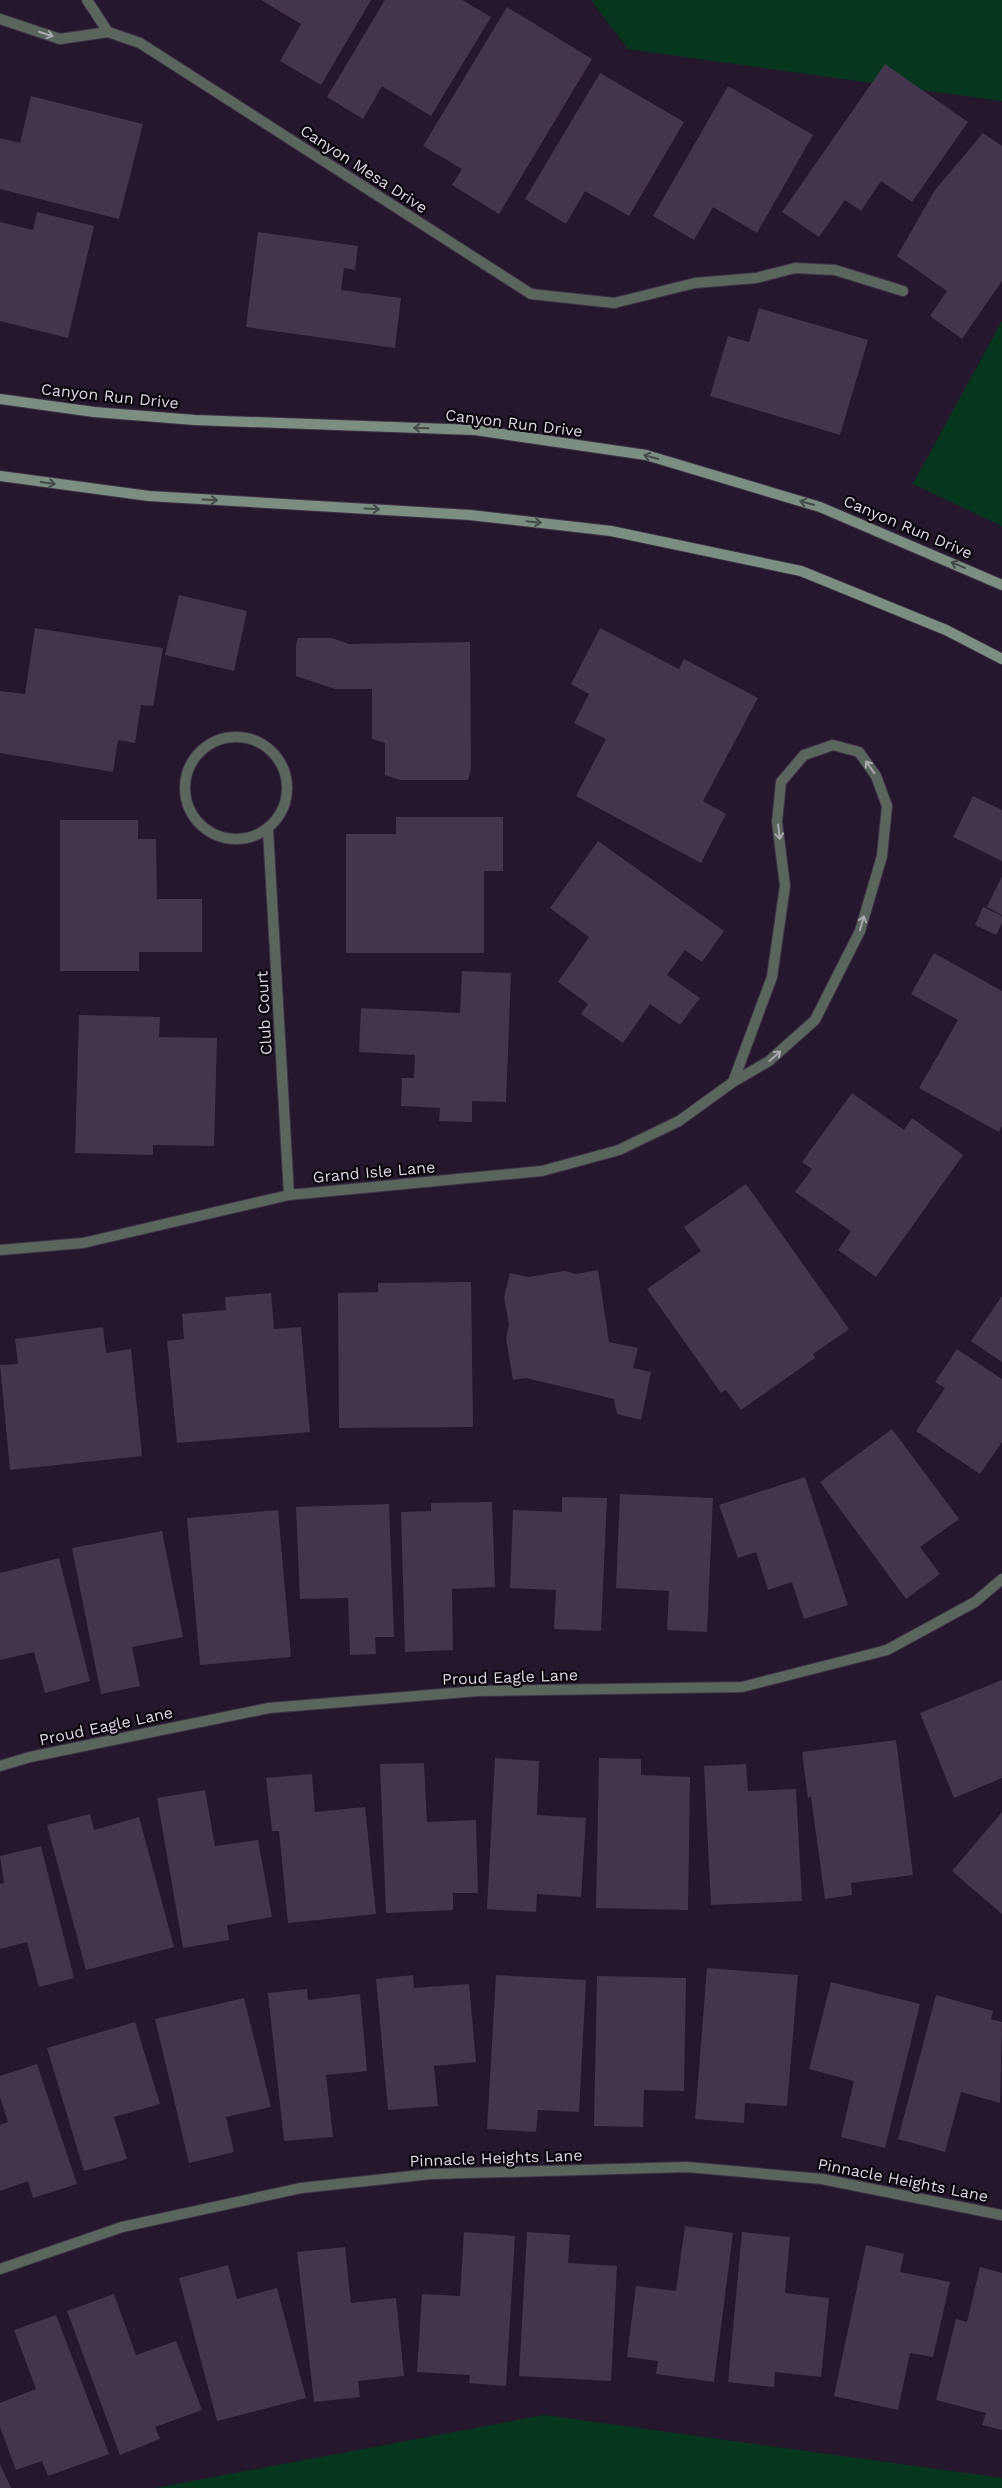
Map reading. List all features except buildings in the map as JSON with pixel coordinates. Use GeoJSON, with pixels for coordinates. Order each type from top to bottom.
{"type":"FeatureCollection","features":[{"type":"Feature","properties":{"kind":"street"},"geometry":{"type":"LineString","coordinates":[[87,0],[108,32]]}},
{"type":"Feature","properties":{"kind":"street","name":"Canyon Mesa Drive"},"geometry":{"type":"LineString","coordinates":[[0,19],[60,38],[108,32],[140,42],[531,294],[614,303],[695,283],[756,278],[795,268],[835,270],[903,290]]}},
{"type":"Feature","properties":{"kind":"street","name":"Canyon Run Drive"},"geometry":{"type":"LineString","coordinates":[[0,399],[94,412],[195,420],[475,430],[646,455],[820,507],[1002,585]]}},
{"type":"Feature","properties":{"kind":"street"},"geometry":{"type":"LineString","coordinates":[[0,476],[149,496],[470,515],[611,531],[801,571],[946,630],[1002,659]]}},
{"type":"Feature","properties":{"kind":"street"},"geometry":{"type":"LineString","coordinates":[[243,737],[262,743],[277,757],[286,775],[288,796],[281,815],[268,830],[249,838],[229,840],[210,834],[195,820],[186,802],[185,782],[191,762],[204,747],[223,738],[243,737]]}},
{"type":"Feature","properties":{"kind":"street","name":"Grand Isle Lane"},"geometry":{"type":"LineString","coordinates":[[0,1250],[82,1243],[289,1195],[542,1171],[619,1150],[679,1121],[733,1082],[769,1061],[815,1020],[860,931],[882,856],[887,806],[876,776],[859,752],[833,745],[804,755],[781,782],[777,822],[785,886],[772,977],[733,1082]]}},
{"type":"Feature","properties":{"kind":"street","name":"Club Court"},"geometry":{"type":"LineString","coordinates":[[268,830],[289,1195]]}},
{"type":"Feature","properties":{"kind":"street","name":"Proud Eagle Lane"},"geometry":{"type":"LineString","coordinates":[[0,1766],[30,1757],[269,1708],[478,1691],[742,1687],[887,1650],[975,1602],[1002,1579]]}},
{"type":"Feature","properties":{"kind":"street","name":"Pinnacle Heights Lane"},"geometry":{"type":"LineString","coordinates":[[0,2270],[122,2227],[301,2188],[431,2174],[687,2167],[822,2178],[1002,2215]]}},
{"type":"Feature","properties":{"kind":"green space"},"geometry":{"type":"Polygon","coordinates":[[[591,0],[1002,0],[1002,101],[628,49],[591,0]]]}},
{"type":"Feature","properties":{"kind":"green space"},"geometry":{"type":"Polygon","coordinates":[[[1002,321],[1002,526],[913,484],[1002,321]]]}},
{"type":"Feature","properties":{"kind":"green space"},"geometry":{"type":"Polygon","coordinates":[[[544,2415],[1002,2478],[1002,2488],[155,2488],[544,2415]]]}}]}
